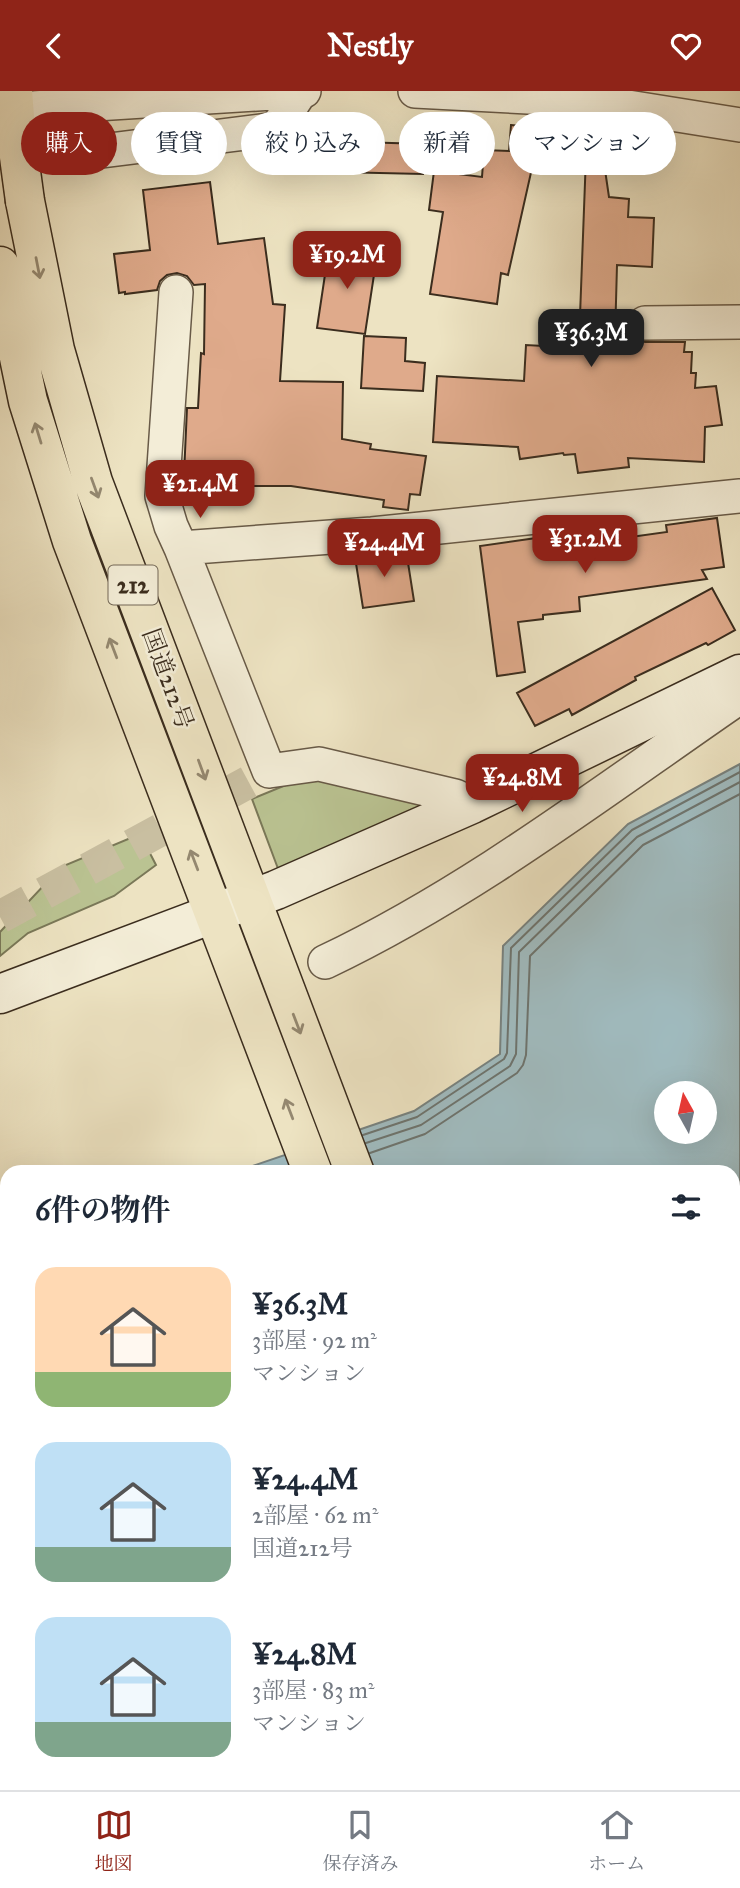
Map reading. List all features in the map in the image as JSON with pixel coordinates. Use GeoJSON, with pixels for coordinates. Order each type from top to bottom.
{"type":"FeatureCollection","features":[{"type":"Feature","properties":{"kind":"highway","name":"国道212号"},"geometry":{"type":"LineString","coordinates":[[11,113],[25,201],[55,350],[93,482],[250,899],[255,965],[311,1165]]}},
{"type":"Feature","properties":{"kind":"highway","name":"国道212号"},"geometry":{"type":"LineString","coordinates":[[0,266],[28,401],[68,529],[214,912],[255,965],[351,1165]]}},
{"type":"Feature","properties":{"kind":"street"},"geometry":{"type":"LineString","coordinates":[[11,113],[303,91]]}},
{"type":"Feature","properties":{"kind":"street"},"geometry":{"type":"LineString","coordinates":[[117,149],[276,129],[303,91]]}},
{"type":"Feature","properties":{"kind":"street"},"geometry":{"type":"LineString","coordinates":[[415,91],[584,100],[740,125]]}},
{"type":"Feature","properties":{"kind":"street"},"geometry":{"type":"LineString","coordinates":[[176,292],[162,496],[270,771],[318,764],[455,796],[472,804]]}},
{"type":"Feature","properties":{"kind":"street"},"geometry":{"type":"LineString","coordinates":[[645,323],[740,322]]}},
{"type":"Feature","properties":{"kind":"street"},"geometry":{"type":"LineString","coordinates":[[181,548],[410,530],[740,496]]}},
{"type":"Feature","properties":{"kind":"street"},"geometry":{"type":"LineString","coordinates":[[0,994],[276,890],[472,804],[740,674]]}},
{"type":"Feature","properties":{"kind":"street"},"geometry":{"type":"LineString","coordinates":[[325,962],[376,938],[495,865],[731,703],[740,694]]}},
{"type":"Feature","properties":{"kind":"green space"},"geometry":{"type":"Polygon","coordinates":[[[315,773],[438,799],[280,874],[252,799],[315,773]]]}},
{"type":"Feature","properties":{"kind":"green space"},"geometry":{"type":"Polygon","coordinates":[[[140,834],[156,865],[114,896],[28,933],[0,956],[0,932],[61,867],[140,834]]]}},
{"type":"Feature","properties":{"kind":"water"},"geometry":{"type":"Polygon","coordinates":[[[740,764],[740,1165],[255,1165],[414,1111],[500,1054],[503,946],[628,824],[740,764]]]}},
{"type":"Feature","properties":{"kind":"building"},"geometry":{"type":"Polygon","coordinates":[[[385,143],[399,143],[399,173],[385,173],[385,143]]]}},
{"type":"Feature","properties":{"kind":"building"},"geometry":{"type":"Polygon","coordinates":[[[495,150],[509,151],[509,175],[530,175],[508,275],[501,273],[497,304],[430,294],[443,212],[429,210],[433,175],[495,175],[495,150]]]}},
{"type":"Feature","properties":{"kind":"building"},"geometry":{"type":"Polygon","coordinates":[[[585,175],[606,175],[609,197],[629,199],[628,217],[654,218],[652,267],[617,265],[615,338],[645,342],[685,342],[684,352],[692,352],[691,373],[696,373],[695,388],[716,386],[722,425],[705,427],[704,462],[628,458],[629,467],[578,473],[575,454],[520,459],[518,447],[433,442],[437,376],[524,381],[526,345],[580,348],[584,317],[580,316],[585,175]]]}},
{"type":"Feature","properties":{"kind":"building"},"geometry":{"type":"Polygon","coordinates":[[[210,182],[218,244],[264,238],[273,304],[285,305],[280,381],[343,382],[342,439],[371,444],[370,449],[426,456],[420,495],[410,494],[408,510],[383,507],[384,500],[291,486],[229,486],[229,498],[183,497],[187,408],[198,408],[201,353],[204,354],[205,284],[194,285],[187,276],[177,273],[167,275],[160,281],[157,290],[119,293],[114,254],[150,250],[143,190],[210,182]]]}},
{"type":"Feature","properties":{"kind":"building"},"geometry":{"type":"Polygon","coordinates":[[[329,248],[377,255],[365,334],[317,328],[329,248]]]}},
{"type":"Feature","properties":{"kind":"building"},"geometry":{"type":"Polygon","coordinates":[[[364,336],[406,338],[405,361],[425,363],[423,391],[361,388],[364,336]]]}},
{"type":"Feature","properties":{"kind":"building"},"geometry":{"type":"Polygon","coordinates":[[[717,518],[724,567],[702,570],[707,579],[579,597],[580,611],[543,615],[543,619],[518,622],[525,672],[497,676],[480,546],[572,533],[573,545],[667,532],[666,525],[717,518]]]}},
{"type":"Feature","properties":{"kind":"building"},"geometry":{"type":"Polygon","coordinates":[[[406,550],[414,601],[363,608],[355,557],[406,550]]]}},
{"type":"Feature","properties":{"kind":"building"},"geometry":{"type":"Polygon","coordinates":[[[712,588],[735,630],[635,677],[636,680],[572,715],[569,709],[535,726],[517,693],[712,588]]]}},
{"type":"Feature","properties":{"kind":"tunnel"},"geometry":{"type":"LineString","coordinates":[[0,167],[21,163]]}},
{"type":"Feature","properties":{"kind":"tunnel"},"geometry":{"type":"LineString","coordinates":[[0,917],[269,771]]}}]}
